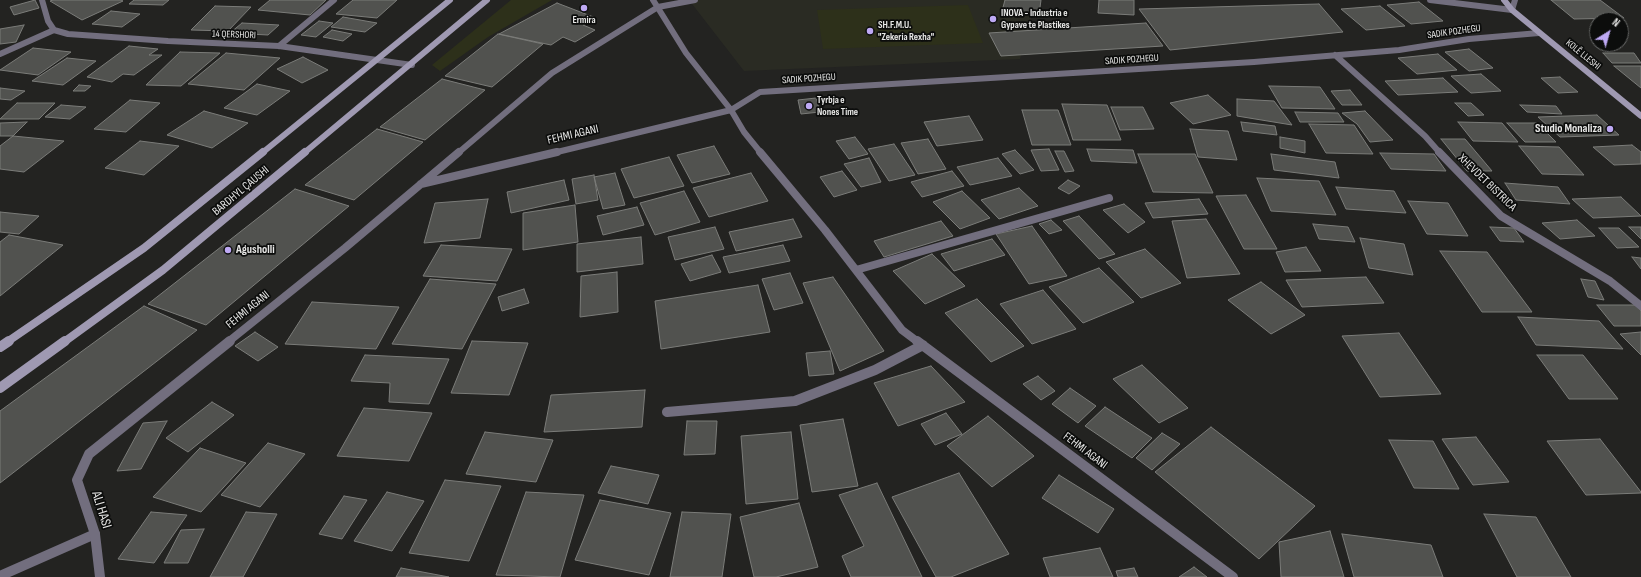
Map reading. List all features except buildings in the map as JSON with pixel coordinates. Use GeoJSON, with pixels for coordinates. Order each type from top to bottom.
{"type":"FeatureCollection","features":[{"type":"Feature","properties":{"kind":"main road","name":"BARDHYL ÇAUSHI"},"geometry":{"type":"LineString","coordinates":[[0,347],[144,248],[378,60],[450,0]]}},
{"type":"Feature","properties":{"kind":"main road","name":"BARDHYL ÇAUSHI"},"geometry":{"type":"LineString","coordinates":[[0,388],[164,270],[412,65],[487,0]]}},
{"type":"Feature","properties":{"kind":"main road","name":"KOLË LLESHI"},"geometry":{"type":"LineString","coordinates":[[1504,0],[1512,10],[1539,33],[1641,116]]}},
{"type":"Feature","properties":{"kind":"street"},"geometry":{"type":"LineString","coordinates":[[0,54],[54,30],[48,21],[42,0]]}},
{"type":"Feature","properties":{"kind":"street"},"geometry":{"type":"LineString","coordinates":[[279,46],[334,0]]}},
{"type":"Feature","properties":{"kind":"street","name":"FEHMI AGANI"},"geometry":{"type":"LineString","coordinates":[[89,454],[345,248],[552,74],[656,3],[695,0]]}},
{"type":"Feature","properties":{"kind":"street"},"geometry":{"type":"LineString","coordinates":[[1430,0],[1512,10],[1515,0]]}},
{"type":"Feature","properties":{"kind":"street","name":"FEHMI AGANI"},"geometry":{"type":"LineString","coordinates":[[656,3],[686,53],[731,110],[744,132],[856,270],[902,330],[1233,577]]}},
{"type":"Feature","properties":{"kind":"street","name":"14 QERSHORI"},"geometry":{"type":"LineString","coordinates":[[54,30],[68,34],[168,41],[279,46],[412,65]]}},
{"type":"Feature","properties":{"kind":"street","name":"SADIK POZHEGU"},"geometry":{"type":"LineString","coordinates":[[731,110],[760,92],[1334,56],[1399,50],[1469,39],[1539,33]]}},
{"type":"Feature","properties":{"kind":"street","name":"XHEVDET BISTRICA"},"geometry":{"type":"LineString","coordinates":[[1334,56],[1426,136],[1469,184],[1502,216],[1610,281],[1641,306]]}},
{"type":"Feature","properties":{"kind":"street","name":"FEHMI AGANI"},"geometry":{"type":"LineString","coordinates":[[421,184],[731,110]]}},
{"type":"Feature","properties":{"kind":"street"},"geometry":{"type":"LineString","coordinates":[[856,270],[1109,198]]}},
{"type":"Feature","properties":{"kind":"street"},"geometry":{"type":"LineString","coordinates":[[667,412],[795,401],[875,370],[923,345]]}},
{"type":"Feature","properties":{"kind":"street","name":"ALI HASI"},"geometry":{"type":"LineString","coordinates":[[89,454],[77,480],[96,534],[100,577]]}},
{"type":"Feature","properties":{"kind":"street"},"geometry":{"type":"LineString","coordinates":[[2,575],[96,534]]}},
{"type":"Feature","properties":{"kind":"shaded area","name":"SH.F.M.U. \"Zekeria Rexha\""},"geometry":{"type":"Polygon","coordinates":[[[689,0],[1036,0],[1020,59],[744,71],[689,0]]]}},
{"type":"Feature","properties":{"kind":"green space"},"geometry":{"type":"Polygon","coordinates":[[[511,0],[552,0],[488,37],[440,71],[432,65],[511,0]]]}},
{"type":"Feature","properties":{"kind":"green space"},"geometry":{"type":"Polygon","coordinates":[[[968,5],[983,43],[823,49],[817,10],[968,5]]]}},
{"type":"Feature","properties":{"kind":"place","name":"Ermira"},"geometry":{"type":"Point","coordinates":[584,8]}},
{"type":"Feature","properties":{"kind":"place","name":"INOVA - Industria e Gypave te Plastikes"},"geometry":{"type":"Point","coordinates":[993,19]}},
{"type":"Feature","properties":{"kind":"place","name":"SH.F.M.U. \"Zekeria Rexha\""},"geometry":{"type":"Point","coordinates":[870,31]}},
{"type":"Feature","properties":{"kind":"place","name":"Tyrbja e Nones Time"},"geometry":{"type":"Point","coordinates":[809,106]}},
{"type":"Feature","properties":{"kind":"place","name":"Studio Monaliza"},"geometry":{"type":"Point","coordinates":[1610,129]}},
{"type":"Feature","properties":{"kind":"place","name":"Agusholli"},"geometry":{"type":"Point","coordinates":[228,250]}}]}
